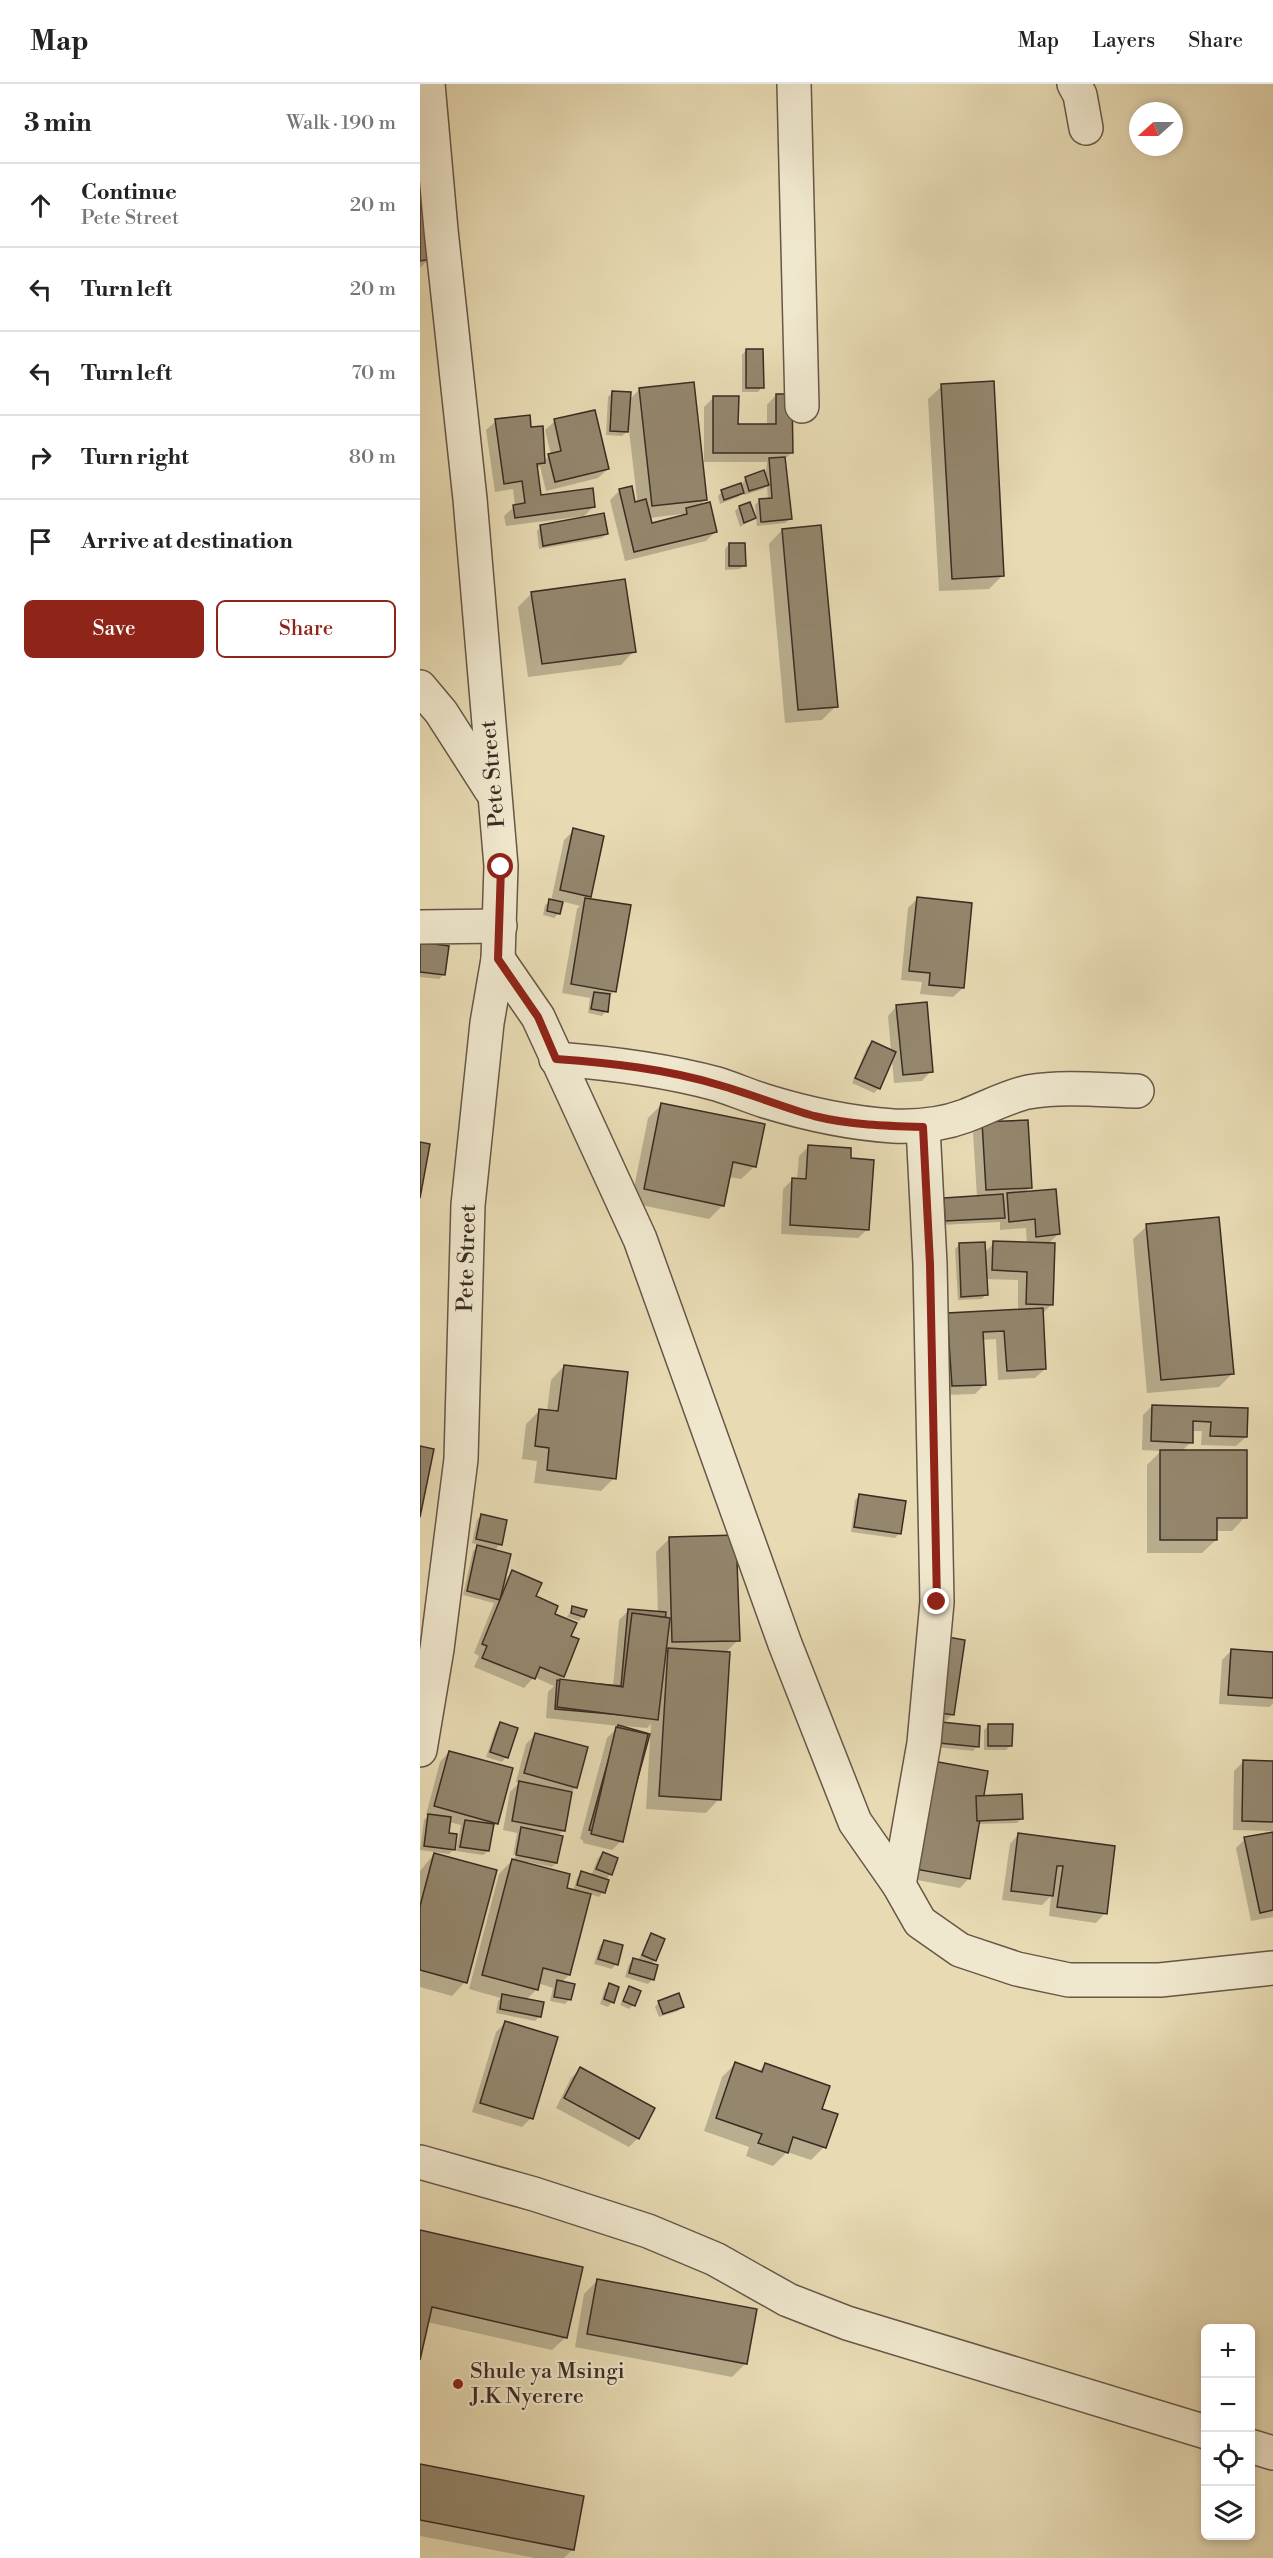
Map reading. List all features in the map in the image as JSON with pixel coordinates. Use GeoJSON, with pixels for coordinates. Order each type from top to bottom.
{"type":"FeatureCollection","features":[{"type":"Feature","properties":{"kind":"street","name":"Pete Street"},"geometry":{"type":"LineString","coordinates":[[420,1750],[437,1649],[461,1459],[468,1205],[487,1023],[498,959],[501,867],[469,487],[441,230],[428,84]]}},
{"type":"Feature","properties":{"kind":"street"},"geometry":{"type":"LineString","coordinates":[[794,84],[802,406]]}},
{"type":"Feature","properties":{"kind":"street"},"geometry":{"type":"LineString","coordinates":[[1074,84],[1080,95],[1086,128]]}},
{"type":"Feature","properties":{"kind":"street"},"geometry":{"type":"LineString","coordinates":[[420,687],[441,712],[494,794]]}},
{"type":"Feature","properties":{"kind":"street"},"geometry":{"type":"LineString","coordinates":[[420,927],[500,926]]}},
{"type":"Feature","properties":{"kind":"street"},"geometry":{"type":"LineString","coordinates":[[498,959],[538,1017],[640,1239],[785,1644],[855,1822],[899,1885],[920,1922],[960,1950],[1017,1970],[1069,1980],[1160,1980],[1273,1968]]}},
{"type":"Feature","properties":{"kind":"street"},"geometry":{"type":"LineString","coordinates":[[556,1059],[606,1062],[663,1072],[718,1085],[816,1116],[862,1124],[923,1127],[963,1117],[1028,1092],[1065,1089],[1137,1091]]}},
{"type":"Feature","properties":{"kind":"street"},"geometry":{"type":"LineString","coordinates":[[899,1885],[924,1743],[937,1602],[930,1264],[923,1127]]}},
{"type":"Feature","properties":{"kind":"street"},"geometry":{"type":"LineString","coordinates":[[420,2162],[534,2194],[648,2231],[715,2259],[788,2300],[847,2323],[1201,2430]]}},
{"type":"Feature","properties":{"kind":"street"},"geometry":{"type":"LineString","coordinates":[[1255,2447],[1273,2453]]}},
{"type":"Feature","properties":{"kind":"building"},"geometry":{"type":"Polygon","coordinates":[[[420,184],[432,259],[420,261],[420,184]]]}},
{"type":"Feature","properties":{"kind":"building"},"geometry":{"type":"Polygon","coordinates":[[[746,349],[763,349],[764,388],[746,388],[746,349]]]}},
{"type":"Feature","properties":{"kind":"building"},"geometry":{"type":"Polygon","coordinates":[[[994,381],[1004,576],[952,579],[941,384],[994,381]]]}},
{"type":"Feature","properties":{"kind":"building"},"geometry":{"type":"Polygon","coordinates":[[[694,382],[707,500],[652,506],[639,388],[694,382]]]}},
{"type":"Feature","properties":{"kind":"building"},"geometry":{"type":"Polygon","coordinates":[[[612,391],[631,392],[628,432],[610,431],[612,391]]]}},
{"type":"Feature","properties":{"kind":"building"},"geometry":{"type":"Polygon","coordinates":[[[776,394],[792,394],[793,453],[713,453],[713,396],[739,396],[738,424],[776,424],[776,394]]]}},
{"type":"Feature","properties":{"kind":"building"},"geometry":{"type":"Polygon","coordinates":[[[595,410],[609,469],[555,482],[548,454],[561,451],[554,419],[595,410]]]}},
{"type":"Feature","properties":{"kind":"building"},"geometry":{"type":"Polygon","coordinates":[[[530,415],[531,427],[543,426],[545,463],[537,464],[541,495],[593,488],[595,507],[515,518],[513,505],[525,503],[522,481],[504,484],[495,419],[530,415]]]}},
{"type":"Feature","properties":{"kind":"building"},"geometry":{"type":"Polygon","coordinates":[[[785,457],[792,519],[761,522],[759,499],[772,498],[769,458],[785,457]]]}},
{"type":"Feature","properties":{"kind":"building"},"geometry":{"type":"Polygon","coordinates":[[[764,470],[769,485],[749,491],[745,477],[764,470]]]}},
{"type":"Feature","properties":{"kind":"building"},"geometry":{"type":"Polygon","coordinates":[[[741,483],[744,493],[724,500],[721,490],[741,483]]]}},
{"type":"Feature","properties":{"kind":"building"},"geometry":{"type":"Polygon","coordinates":[[[632,486],[635,502],[646,499],[652,523],[687,514],[686,508],[710,502],[717,532],[634,552],[619,489],[632,486]]]}},
{"type":"Feature","properties":{"kind":"building"},"geometry":{"type":"Polygon","coordinates":[[[750,502],[756,518],[744,523],[739,506],[750,502]]]}},
{"type":"Feature","properties":{"kind":"building"},"geometry":{"type":"Polygon","coordinates":[[[604,513],[608,534],[543,546],[540,525],[604,513]]]}},
{"type":"Feature","properties":{"kind":"building"},"geometry":{"type":"Polygon","coordinates":[[[821,525],[838,707],[798,710],[782,529],[821,525]]]}},
{"type":"Feature","properties":{"kind":"building"},"geometry":{"type":"Polygon","coordinates":[[[729,543],[745,543],[746,566],[729,566],[729,543]]]}},
{"type":"Feature","properties":{"kind":"building"},"geometry":{"type":"Polygon","coordinates":[[[625,579],[636,652],[542,664],[531,592],[625,579]]]}},
{"type":"Feature","properties":{"kind":"building"},"geometry":{"type":"Polygon","coordinates":[[[573,828],[604,836],[591,897],[560,890],[573,828]]]}},
{"type":"Feature","properties":{"kind":"building"},"geometry":{"type":"Polygon","coordinates":[[[917,897],[972,903],[964,988],[929,985],[930,973],[909,971],[917,897]]]}},
{"type":"Feature","properties":{"kind":"building"},"geometry":{"type":"Polygon","coordinates":[[[585,898],[631,905],[616,992],[571,984],[585,898]]]}},
{"type":"Feature","properties":{"kind":"building"},"geometry":{"type":"Polygon","coordinates":[[[549,899],[563,902],[560,914],[547,911],[549,899]]]}},
{"type":"Feature","properties":{"kind":"building"},"geometry":{"type":"Polygon","coordinates":[[[420,942],[449,946],[445,975],[420,972],[420,942]]]}},
{"type":"Feature","properties":{"kind":"building"},"geometry":{"type":"Polygon","coordinates":[[[594,992],[610,994],[608,1012],[591,1009],[594,992]]]}},
{"type":"Feature","properties":{"kind":"building"},"geometry":{"type":"Polygon","coordinates":[[[927,1002],[933,1072],[903,1075],[896,1005],[927,1002]]]}},
{"type":"Feature","properties":{"kind":"building"},"geometry":{"type":"Polygon","coordinates":[[[872,1041],[896,1052],[880,1089],[855,1078],[872,1041]]]}},
{"type":"Feature","properties":{"kind":"building"},"geometry":{"type":"Polygon","coordinates":[[[661,1103],[765,1124],[756,1167],[733,1162],[724,1206],[644,1189],[661,1103]]]}},
{"type":"Feature","properties":{"kind":"building"},"geometry":{"type":"Polygon","coordinates":[[[1028,1120],[1032,1188],[986,1190],[982,1122],[1028,1120]]]}},
{"type":"Feature","properties":{"kind":"building"},"geometry":{"type":"Polygon","coordinates":[[[420,1142],[430,1144],[420,1198],[420,1142]]]}},
{"type":"Feature","properties":{"kind":"building"},"geometry":{"type":"Polygon","coordinates":[[[808,1145],[851,1148],[851,1158],[874,1160],[869,1230],[790,1225],[792,1178],[806,1179],[808,1145]]]}},
{"type":"Feature","properties":{"kind":"building"},"geometry":{"type":"Polygon","coordinates":[[[1056,1189],[1060,1234],[1036,1237],[1035,1219],[1009,1222],[1007,1193],[1056,1189]]]}},
{"type":"Feature","properties":{"kind":"building"},"geometry":{"type":"Polygon","coordinates":[[[1003,1194],[1005,1218],[945,1221],[944,1198],[1003,1194]]]}},
{"type":"Feature","properties":{"kind":"building"},"geometry":{"type":"Polygon","coordinates":[[[1219,1217],[1234,1374],[1161,1380],[1146,1224],[1219,1217]]]}},
{"type":"Feature","properties":{"kind":"building"},"geometry":{"type":"Polygon","coordinates":[[[993,1241],[1055,1243],[1053,1305],[1026,1304],[1027,1272],[992,1270],[993,1241]]]}},
{"type":"Feature","properties":{"kind":"building"},"geometry":{"type":"Polygon","coordinates":[[[985,1242],[988,1295],[961,1297],[959,1243],[985,1242]]]}},
{"type":"Feature","properties":{"kind":"building"},"geometry":{"type":"Polygon","coordinates":[[[1043,1308],[1046,1369],[1007,1371],[1004,1331],[983,1332],[986,1385],[952,1386],[947,1313],[1043,1308]]]}},
{"type":"Feature","properties":{"kind":"building"},"geometry":{"type":"Polygon","coordinates":[[[564,1365],[628,1372],[616,1479],[547,1470],[549,1448],[535,1446],[539,1409],[558,1411],[564,1365]]]}},
{"type":"Feature","properties":{"kind":"building"},"geometry":{"type":"Polygon","coordinates":[[[1152,1405],[1248,1408],[1247,1437],[1210,1436],[1211,1422],[1193,1421],[1193,1443],[1151,1441],[1152,1405]]]}},
{"type":"Feature","properties":{"kind":"building"},"geometry":{"type":"Polygon","coordinates":[[[420,1446],[434,1449],[420,1517],[420,1446]]]}},
{"type":"Feature","properties":{"kind":"building"},"geometry":{"type":"Polygon","coordinates":[[[1160,1450],[1247,1450],[1247,1518],[1217,1518],[1217,1540],[1160,1540],[1160,1450]]]}},
{"type":"Feature","properties":{"kind":"building"},"geometry":{"type":"Polygon","coordinates":[[[859,1494],[906,1501],[901,1534],[854,1527],[859,1494]]]}},
{"type":"Feature","properties":{"kind":"building"},"geometry":{"type":"Polygon","coordinates":[[[481,1514],[507,1520],[502,1545],[476,1539],[481,1514]]]}},
{"type":"Feature","properties":{"kind":"building"},"geometry":{"type":"Polygon","coordinates":[[[736,1535],[740,1641],[672,1642],[669,1537],[736,1535]]]}},
{"type":"Feature","properties":{"kind":"building"},"geometry":{"type":"Polygon","coordinates":[[[477,1545],[511,1554],[500,1600],[467,1591],[477,1545]]]}},
{"type":"Feature","properties":{"kind":"building"},"geometry":{"type":"Polygon","coordinates":[[[512,1570],[542,1583],[536,1596],[558,1606],[555,1614],[577,1623],[571,1636],[579,1639],[564,1677],[540,1667],[535,1679],[482,1658],[487,1646],[482,1644],[512,1570]]]}},
{"type":"Feature","properties":{"kind":"building"},"geometry":{"type":"Polygon","coordinates":[[[572,1606],[587,1610],[584,1617],[571,1613],[572,1606]]]}},
{"type":"Feature","properties":{"kind":"building"},"geometry":{"type":"Polygon","coordinates":[[[628,1609],[666,1612],[657,1718],[555,1709],[557,1680],[621,1686],[628,1609]]]}},
{"type":"Feature","properties":{"kind":"building"},"geometry":{"type":"Polygon","coordinates":[[[632,1613],[670,1618],[658,1720],[557,1707],[560,1679],[623,1687],[632,1613]]]}},
{"type":"Feature","properties":{"kind":"building"},"geometry":{"type":"Polygon","coordinates":[[[942,1636],[965,1640],[954,1715],[932,1712],[942,1636]]]}},
{"type":"Feature","properties":{"kind":"building"},"geometry":{"type":"Polygon","coordinates":[[[668,1648],[730,1652],[721,1800],[659,1796],[668,1648]]]}},
{"type":"Feature","properties":{"kind":"building"},"geometry":{"type":"Polygon","coordinates":[[[1231,1649],[1273,1652],[1273,1698],[1228,1695],[1231,1649]]]}},
{"type":"Feature","properties":{"kind":"building"},"geometry":{"type":"Polygon","coordinates":[[[931,1721],[980,1726],[979,1747],[929,1742],[931,1721]]]}},
{"type":"Feature","properties":{"kind":"building"},"geometry":{"type":"Polygon","coordinates":[[[500,1722],[518,1728],[508,1758],[490,1752],[500,1722]]]}},
{"type":"Feature","properties":{"kind":"building"},"geometry":{"type":"Polygon","coordinates":[[[988,1724],[1013,1724],[1012,1746],[988,1746],[988,1724]]]}},
{"type":"Feature","properties":{"kind":"building"},"geometry":{"type":"Polygon","coordinates":[[[618,1725],[650,1734],[621,1839],[589,1830],[618,1725]]]}},
{"type":"Feature","properties":{"kind":"building"},"geometry":{"type":"Polygon","coordinates":[[[616,1727],[648,1734],[623,1842],[591,1834],[616,1727]]]}},
{"type":"Feature","properties":{"kind":"building"},"geometry":{"type":"Polygon","coordinates":[[[535,1733],[588,1747],[577,1788],[524,1773],[535,1733]]]}},
{"type":"Feature","properties":{"kind":"building"},"geometry":{"type":"Polygon","coordinates":[[[449,1751],[513,1768],[498,1824],[434,1806],[449,1751]]]}},
{"type":"Feature","properties":{"kind":"building"},"geometry":{"type":"Polygon","coordinates":[[[1243,1760],[1273,1761],[1273,1822],[1242,1821],[1243,1760]]]}},
{"type":"Feature","properties":{"kind":"building"},"geometry":{"type":"Polygon","coordinates":[[[933,1761],[988,1771],[970,1879],[915,1869],[933,1761]]]}},
{"type":"Feature","properties":{"kind":"building"},"geometry":{"type":"Polygon","coordinates":[[[519,1781],[572,1792],[565,1831],[512,1821],[519,1781]]]}},
{"type":"Feature","properties":{"kind":"building"},"geometry":{"type":"Polygon","coordinates":[[[1022,1794],[1023,1819],[977,1821],[976,1796],[1022,1794]]]}},
{"type":"Feature","properties":{"kind":"building"},"geometry":{"type":"Polygon","coordinates":[[[428,1814],[451,1817],[449,1833],[457,1834],[455,1850],[424,1846],[428,1814]]]}},
{"type":"Feature","properties":{"kind":"building"},"geometry":{"type":"Polygon","coordinates":[[[465,1820],[494,1824],[489,1851],[460,1847],[465,1820]]]}},
{"type":"Feature","properties":{"kind":"building"},"geometry":{"type":"Polygon","coordinates":[[[521,1827],[563,1836],[557,1863],[516,1855],[521,1827]]]}},
{"type":"Feature","properties":{"kind":"building"},"geometry":{"type":"Polygon","coordinates":[[[1273,1832],[1273,1910],[1260,1913],[1244,1837],[1273,1832]]]}},
{"type":"Feature","properties":{"kind":"building"},"geometry":{"type":"Polygon","coordinates":[[[1018,1833],[1115,1846],[1107,1914],[1057,1907],[1063,1866],[1057,1866],[1053,1896],[1011,1891],[1018,1833]]]}},
{"type":"Feature","properties":{"kind":"building"},"geometry":{"type":"Polygon","coordinates":[[[603,1852],[618,1858],[612,1875],[596,1869],[603,1852]]]}},
{"type":"Feature","properties":{"kind":"building"},"geometry":{"type":"Polygon","coordinates":[[[434,1853],[497,1870],[467,1983],[420,1970],[420,1906],[434,1853]]]}},
{"type":"Feature","properties":{"kind":"building"},"geometry":{"type":"Polygon","coordinates":[[[512,1859],[570,1874],[567,1888],[591,1894],[570,1975],[543,1968],[538,1990],[482,1975],[512,1859]]]}},
{"type":"Feature","properties":{"kind":"building"},"geometry":{"type":"Polygon","coordinates":[[[581,1871],[609,1880],[605,1893],[577,1885],[581,1871]]]}},
{"type":"Feature","properties":{"kind":"building"},"geometry":{"type":"Polygon","coordinates":[[[651,1933],[665,1939],[656,1961],[642,1955],[651,1933]]]}},
{"type":"Feature","properties":{"kind":"building"},"geometry":{"type":"Polygon","coordinates":[[[604,1940],[623,1945],[618,1965],[598,1959],[604,1940]]]}},
{"type":"Feature","properties":{"kind":"building"},"geometry":{"type":"Polygon","coordinates":[[[633,1958],[658,1965],[654,1980],[629,1973],[633,1958]]]}},
{"type":"Feature","properties":{"kind":"building"},"geometry":{"type":"Polygon","coordinates":[[[557,1980],[575,1984],[571,2000],[554,1997],[557,1980]]]}},
{"type":"Feature","properties":{"kind":"building"},"geometry":{"type":"Polygon","coordinates":[[[609,1983],[619,1987],[614,2003],[604,1999],[609,1983]]]}},
{"type":"Feature","properties":{"kind":"building"},"geometry":{"type":"Polygon","coordinates":[[[629,1986],[641,1991],[635,2006],[623,2001],[629,1986]]]}},
{"type":"Feature","properties":{"kind":"building"},"geometry":{"type":"Polygon","coordinates":[[[679,1993],[684,2007],[663,2014],[658,2001],[679,1993]]]}},
{"type":"Feature","properties":{"kind":"building"},"geometry":{"type":"Polygon","coordinates":[[[502,1994],[544,2002],[541,2017],[500,2009],[502,1994]]]}},
{"type":"Feature","properties":{"kind":"building"},"geometry":{"type":"Polygon","coordinates":[[[505,2021],[558,2037],[533,2119],[480,2103],[505,2021]]]}},
{"type":"Feature","properties":{"kind":"building"},"geometry":{"type":"Polygon","coordinates":[[[735,2062],[762,2072],[765,2063],[830,2086],[822,2109],[838,2114],[826,2148],[793,2137],[788,2153],[758,2143],[762,2134],[716,2118],[735,2062]]]}},
{"type":"Feature","properties":{"kind":"building"},"geometry":{"type":"Polygon","coordinates":[[[580,2067],[655,2108],[639,2139],[564,2098],[580,2067]]]}},
{"type":"Feature","properties":{"kind":"building"},"geometry":{"type":"Polygon","coordinates":[[[420,2230],[583,2267],[567,2338],[432,2307],[420,2360],[420,2230]]]}},
{"type":"Feature","properties":{"kind":"building"},"geometry":{"type":"Polygon","coordinates":[[[597,2279],[757,2309],[747,2364],[587,2334],[597,2279]]]}},
{"type":"Feature","properties":{"kind":"building"},"geometry":{"type":"Polygon","coordinates":[[[420,2464],[584,2496],[574,2550],[420,2520],[420,2464]]]}},
{"type":"Feature","properties":{"kind":"place","name":"Shule ya Msingi J.K Nyerere"},"geometry":{"type":"Point","coordinates":[458,2384]}},
{"type":"Feature","properties":{"kind":"route"},"geometry":{"type":"LineString","coordinates":[[501,867],[498,959],[538,1017],[556,1059],[606,1062],[663,1072],[718,1085],[816,1116],[862,1124],[923,1127],[930,1264],[937,1602]]}}]}
